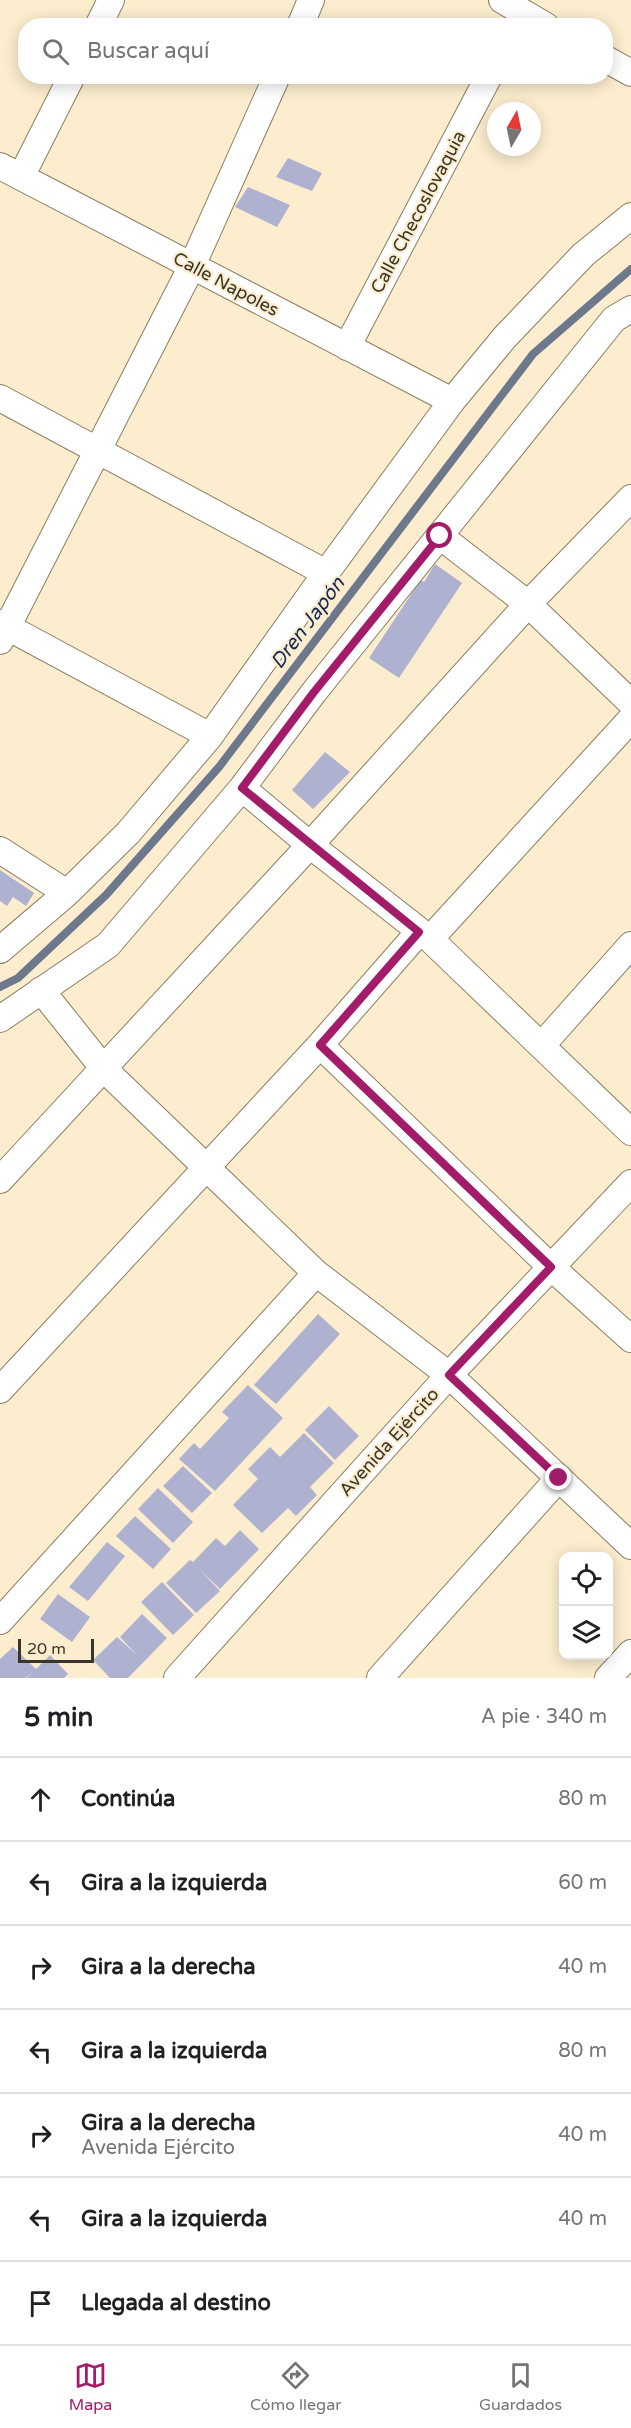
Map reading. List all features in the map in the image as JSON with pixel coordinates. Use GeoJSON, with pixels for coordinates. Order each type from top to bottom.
{"type":"FeatureCollection","features":[{"type":"Feature","properties":{"kind":"street"},"geometry":{"type":"LineString","coordinates":[[102,18],[111,0]]}},
{"type":"Feature","properties":{"kind":"street"},"geometry":{"type":"LineString","coordinates":[[303,18],[311,0]]}},
{"type":"Feature","properties":{"kind":"street"},"geometry":{"type":"LineString","coordinates":[[517,9],[532,18]]}},
{"type":"Feature","properties":{"kind":"street"},"geometry":{"type":"LineString","coordinates":[[613,63],[631,73]]}},
{"type":"Feature","properties":{"kind":"street"},"geometry":{"type":"LineString","coordinates":[[10,171],[67,84]]}},
{"type":"Feature","properties":{"kind":"street"},"geometry":{"type":"LineString","coordinates":[[210,736],[2,630],[99,451],[192,266],[273,84]]}},
{"type":"Feature","properties":{"kind":"street","name":"Calle Checoslovaquia"},"geometry":{"type":"LineString","coordinates":[[347,347],[485,84]]}},
{"type":"Feature","properties":{"kind":"street","name":"Calle Napoles"},"geometry":{"type":"LineString","coordinates":[[10,171],[452,401]]}},
{"type":"Feature","properties":{"kind":"street"},"geometry":{"type":"LineString","coordinates":[[0,950],[67,893],[128,833],[210,736],[452,401],[506,337],[575,264],[631,216]]}},
{"type":"Feature","properties":{"kind":"street"},"geometry":{"type":"LineString","coordinates":[[0,1019],[108,945],[242,788],[314,692],[614,319],[631,309]]}},
{"type":"Feature","properties":{"kind":"street"},"geometry":{"type":"LineString","coordinates":[[0,398],[326,573]]}},
{"type":"Feature","properties":{"kind":"street"},"geometry":{"type":"LineString","coordinates":[[0,1180],[310,845],[528,604],[631,498]]}},
{"type":"Feature","properties":{"kind":"street"},"geometry":{"type":"LineString","coordinates":[[440,536],[528,604],[631,703]]}},
{"type":"Feature","properties":{"kind":"street"},"geometry":{"type":"LineString","coordinates":[[0,1390],[320,1045],[631,719]]}},
{"type":"Feature","properties":{"kind":"street"},"geometry":{"type":"LineString","coordinates":[[242,788],[310,845],[425,935],[631,1132]]}},
{"type":"Feature","properties":{"kind":"street"},"geometry":{"type":"LineString","coordinates":[[0,850],[67,893]]}},
{"type":"Feature","properties":{"kind":"street"},"geometry":{"type":"LineString","coordinates":[[542,1045],[631,945]]}},
{"type":"Feature","properties":{"kind":"street"},"geometry":{"type":"LineString","coordinates":[[41,990],[104,1069],[205,1169],[316,1273],[449,1375],[631,1546]]}},
{"type":"Feature","properties":{"kind":"street"},"geometry":{"type":"LineString","coordinates":[[320,1045],[551,1267],[631,1339]]}},
{"type":"Feature","properties":{"kind":"street","name":"Avenida Ejército"},"geometry":{"type":"LineString","coordinates":[[177,1678],[449,1375],[631,1183]]}},
{"type":"Feature","properties":{"kind":"street"},"geometry":{"type":"LineString","coordinates":[[0,1621],[316,1273]]}},
{"type":"Feature","properties":{"kind":"street"},"geometry":{"type":"LineString","coordinates":[[381,1678],[559,1478]]}},
{"type":"Feature","properties":{"kind":"street"},"geometry":{"type":"LineString","coordinates":[[608,1678],[631,1653]]}},
{"type":"Feature","properties":{"kind":"building"},"geometry":{"type":"Polygon","coordinates":[[[288,158],[322,173],[312,191],[276,177],[288,158]]]}},
{"type":"Feature","properties":{"kind":"building"},"geometry":{"type":"Polygon","coordinates":[[[248,187],[290,205],[277,227],[235,207],[248,187]]]}},
{"type":"Feature","properties":{"kind":"building"},"geometry":{"type":"Polygon","coordinates":[[[435,564],[462,583],[399,678],[369,658],[414,590],[404,583],[411,573],[424,582],[435,564]]]}},
{"type":"Feature","properties":{"kind":"building"},"geometry":{"type":"Polygon","coordinates":[[[325,752],[350,772],[313,809],[292,790],[325,752]]]}},
{"type":"Feature","properties":{"kind":"building"},"geometry":{"type":"Polygon","coordinates":[[[0,870],[34,893],[26,906],[13,897],[7,906],[0,901],[0,870]]]}},
{"type":"Feature","properties":{"kind":"building"},"geometry":{"type":"Polygon","coordinates":[[[318,1314],[340,1334],[276,1404],[254,1385],[318,1314]]]}},
{"type":"Feature","properties":{"kind":"building"},"geometry":{"type":"Polygon","coordinates":[[[248,1385],[283,1418],[215,1491],[179,1459],[194,1443],[200,1449],[229,1418],[222,1412],[248,1385]]]}},
{"type":"Feature","properties":{"kind":"building"},"geometry":{"type":"Polygon","coordinates":[[[329,1406],[359,1436],[335,1460],[305,1430],[329,1406]]]}},
{"type":"Feature","properties":{"kind":"building"},"geometry":{"type":"Polygon","coordinates":[[[304,1433],[334,1463],[310,1487],[317,1495],[296,1516],[288,1508],[262,1533],[233,1505],[258,1479],[248,1469],[270,1447],[280,1457],[304,1433]]]}},
{"type":"Feature","properties":{"kind":"building"},"geometry":{"type":"Polygon","coordinates":[[[183,1466],[212,1493],[192,1513],[163,1486],[183,1466]]]}},
{"type":"Feature","properties":{"kind":"building"},"geometry":{"type":"Polygon","coordinates":[[[158,1488],[193,1522],[173,1543],[138,1509],[158,1488]]]}},
{"type":"Feature","properties":{"kind":"building"},"geometry":{"type":"Polygon","coordinates":[[[135,1516],[171,1549],[153,1569],[116,1536],[135,1516]]]}},
{"type":"Feature","properties":{"kind":"building"},"geometry":{"type":"Polygon","coordinates":[[[240,1530],[259,1549],[220,1589],[199,1569],[220,1591],[196,1613],[166,1583],[190,1560],[193,1562],[216,1538],[225,1546],[240,1530]]]}},
{"type":"Feature","properties":{"kind":"building"},"geometry":{"type":"Polygon","coordinates":[[[107,1542],[125,1556],[88,1601],[69,1587],[107,1542]]]}},
{"type":"Feature","properties":{"kind":"building"},"geometry":{"type":"Polygon","coordinates":[[[162,1582],[194,1615],[173,1635],[141,1602],[162,1582]]]}},
{"type":"Feature","properties":{"kind":"building"},"geometry":{"type":"Polygon","coordinates":[[[58,1594],[90,1617],[72,1642],[40,1619],[58,1594]]]}},
{"type":"Feature","properties":{"kind":"building"},"geometry":{"type":"Polygon","coordinates":[[[142,1614],[167,1638],[128,1678],[110,1678],[93,1660],[117,1637],[137,1655],[120,1637],[142,1614]]]}},
{"type":"Feature","properties":{"kind":"building"},"geometry":{"type":"Polygon","coordinates":[[[13,1647],[36,1669],[50,1655],[68,1674],[64,1678],[27,1678],[33,1671],[26,1678],[0,1678],[0,1659],[13,1647]]]}},
{"type":"Feature","properties":{"kind":"waterway","name":"Dren Japón"},"geometry":{"type":"LineString","coordinates":[[0,987],[18,978],[106,895],[219,767],[533,354],[631,269]]}},
{"type":"Feature","properties":{"kind":"route"},"geometry":{"type":"LineString","coordinates":[[440,536],[314,692],[242,788],[419,932],[320,1045],[551,1267],[449,1375],[559,1478]]}}]}
